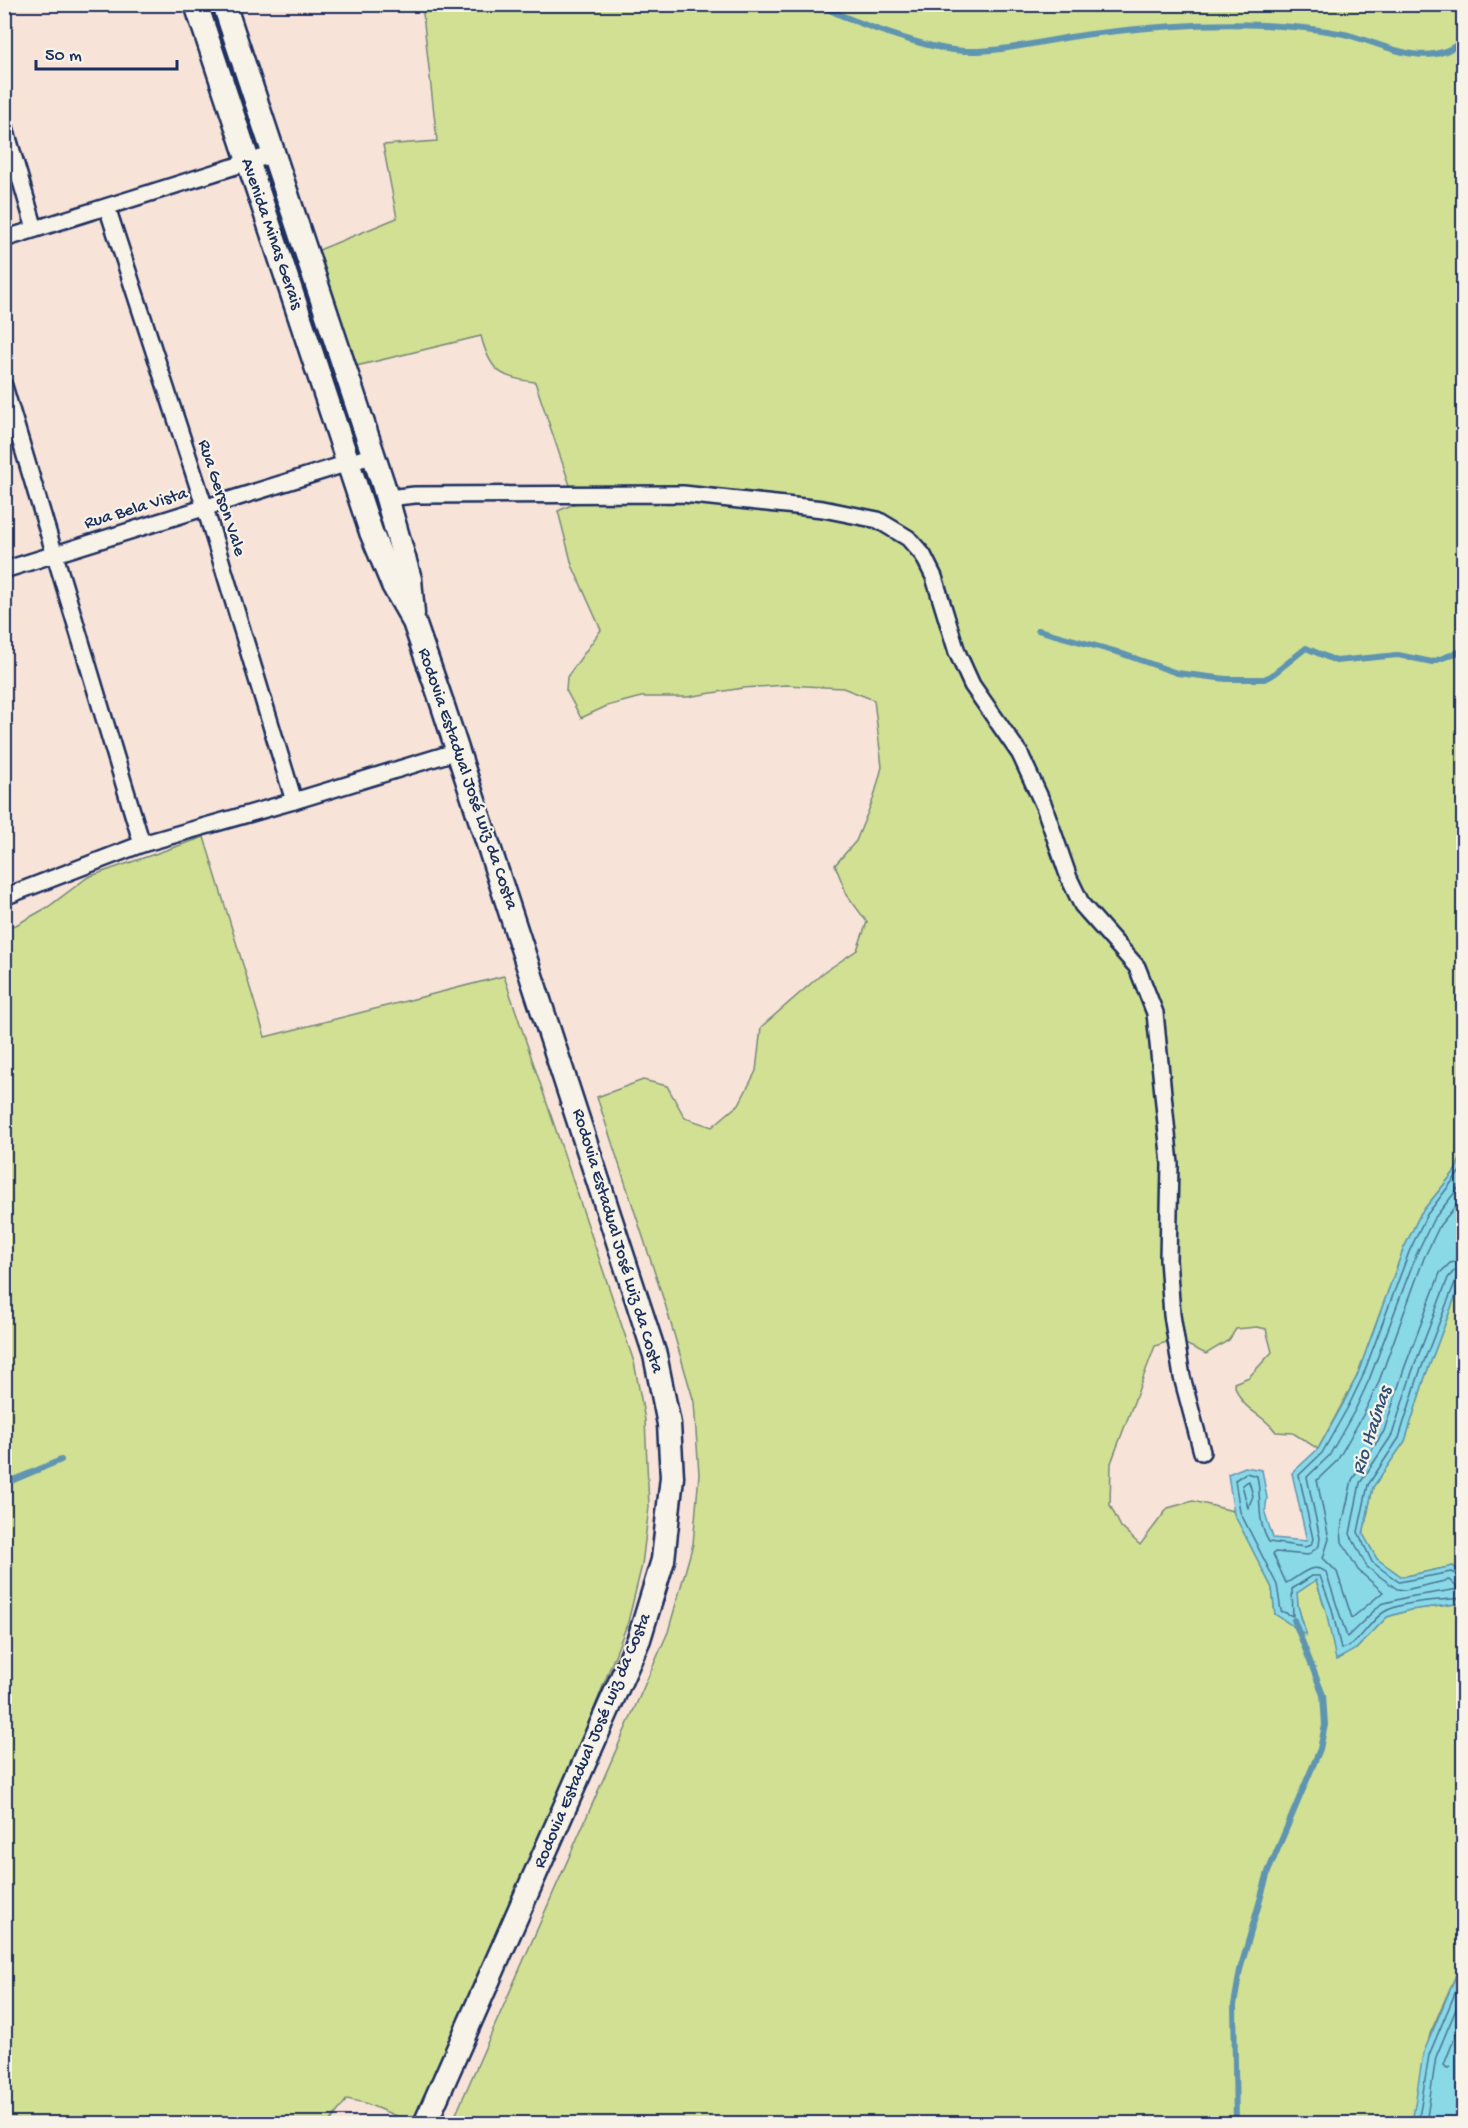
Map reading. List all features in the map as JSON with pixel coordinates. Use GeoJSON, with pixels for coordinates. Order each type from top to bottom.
{"type":"FeatureCollection","features":[{"type":"Feature","properties":{"kind":"main road","name":"Avenida Minas Gerais"},"geometry":{"type":"LineString","coordinates":[[196,4],[371,532],[393,585],[414,622]]}},
{"type":"Feature","properties":{"kind":"main road","name":"Avenida Minas Gerais"},"geometry":{"type":"LineString","coordinates":[[224,4],[374,455],[410,579],[414,622]]}},
{"type":"Feature","properties":{"kind":"main road"},"geometry":{"type":"LineString","coordinates":[[207,38],[232,30]]}},
{"type":"Feature","properties":{"kind":"main road","name":"Rodovia Estadual José Luiz da Costa"},"geometry":{"type":"LineString","coordinates":[[414,622],[652,1345],[669,1424],[672,1477],[663,1560],[639,1639],[425,2124]]}},
{"type":"Feature","properties":{"kind":"street"},"geometry":{"type":"LineString","coordinates":[[4,124],[35,229]]}},
{"type":"Feature","properties":{"kind":"street"},"geometry":{"type":"LineString","coordinates":[[4,238],[248,164],[274,154]]}},
{"type":"Feature","properties":{"kind":"street","name":"Rua Gerson Vale"},"geometry":{"type":"LineString","coordinates":[[107,207],[205,508],[294,801]]}},
{"type":"Feature","properties":{"kind":"street"},"geometry":{"type":"LineString","coordinates":[[4,386],[142,844]]}},
{"type":"Feature","properties":{"kind":"street"},"geometry":{"type":"LineString","coordinates":[[348,463],[374,455]]}},
{"type":"Feature","properties":{"kind":"street","name":"Rua Bela Vista"},"geometry":{"type":"LineString","coordinates":[[4,570],[348,463]]}},
{"type":"Feature","properties":{"kind":"street"},"geometry":{"type":"LineString","coordinates":[[387,498],[415,495],[683,494],[823,509],[878,520],[908,538],[923,555],[934,577],[957,652],[972,685],[1020,754],[1044,806],[1069,878],[1082,905],[1137,967],[1155,1013],[1170,1164],[1168,1260],[1172,1315],[1182,1377],[1202,1452]]}},
{"type":"Feature","properties":{"kind":"street"},"geometry":{"type":"LineString","coordinates":[[6,892],[142,844],[458,751]]}},
{"type":"Feature","properties":{"kind":"green space"},"geometry":{"type":"Polygon","coordinates":[[[422,5],[1463,5],[1463,1153],[1455,1171],[1421,1213],[1403,1250],[1357,1376],[1318,1449],[1293,1433],[1276,1432],[1242,1401],[1238,1393],[1234,1383],[1249,1377],[1272,1352],[1266,1329],[1257,1327],[1236,1329],[1229,1340],[1206,1354],[1175,1339],[1155,1346],[1111,1463],[1110,1505],[1121,1527],[1140,1545],[1168,1508],[1193,1501],[1233,1511],[1272,1588],[1275,1614],[1306,1633],[1298,1606],[1297,1593],[1316,1580],[1326,1611],[1356,1649],[1387,1617],[1410,1610],[1463,1603],[1463,1959],[1430,2034],[1412,2123],[452,2123],[668,1632],[693,1544],[699,1474],[694,1402],[666,1307],[597,1097],[643,1080],[667,1086],[685,1118],[712,1127],[739,1104],[756,1071],[761,1027],[823,973],[857,950],[867,922],[847,895],[835,865],[856,841],[874,797],[882,767],[874,700],[843,688],[786,685],[743,688],[687,697],[641,697],[607,706],[581,718],[566,690],[567,677],[601,630],[572,565],[558,511],[576,503],[535,382],[513,378],[498,371],[488,357],[481,336],[356,366],[319,250],[397,218],[383,145],[437,141],[422,5]]]}},
{"type":"Feature","properties":{"kind":"green space"},"geometry":{"type":"Polygon","coordinates":[[[204,837],[265,1037],[504,976],[634,1362],[645,1420],[649,1507],[642,1565],[628,1622],[583,1737],[413,2123],[365,2103],[347,2099],[329,2123],[5,2123],[4,927],[16,925],[48,907],[88,877],[204,837]]]}},
{"type":"Feature","properties":{"kind":"green space"},"geometry":{"type":"Polygon","coordinates":[[[1463,1276],[1463,1574],[1453,1566],[1402,1577],[1377,1559],[1363,1534],[1373,1487],[1405,1441],[1425,1377],[1463,1276]]]}},
{"type":"Feature","properties":{"kind":"water"},"geometry":{"type":"Polygon","coordinates":[[[1463,1153],[1463,1276],[1425,1377],[1405,1441],[1373,1487],[1363,1534],[1377,1559],[1402,1577],[1453,1566],[1463,1574],[1463,1603],[1410,1610],[1387,1617],[1356,1649],[1336,1660],[1326,1611],[1316,1580],[1297,1593],[1306,1635],[1275,1614],[1272,1588],[1234,1514],[1228,1474],[1245,1467],[1262,1470],[1267,1498],[1265,1513],[1273,1538],[1307,1541],[1292,1473],[1318,1449],[1343,1404],[1357,1376],[1403,1250],[1421,1213],[1455,1171],[1463,1153]]]}},
{"type":"Feature","properties":{"kind":"water"},"geometry":{"type":"Polygon","coordinates":[[[1463,1959],[1463,2079],[1450,2123],[1412,2123],[1423,2054],[1463,1959]]]}},
{"type":"Feature","properties":{"kind":"waterway"},"geometry":{"type":"LineString","coordinates":[[818,4],[890,34],[931,46],[965,51],[1028,45],[1075,36],[1133,29],[1220,24],[1273,25],[1344,34],[1390,49],[1421,55],[1436,54],[1450,49],[1464,39]]}},
{"type":"Feature","properties":{"kind":"waterway"},"geometry":{"type":"LineString","coordinates":[[1038,630],[1117,652],[1177,673],[1226,679],[1264,679],[1306,648],[1336,661],[1398,655],[1432,662],[1464,650]]}},
{"type":"Feature","properties":{"kind":"waterway"},"geometry":{"type":"LineString","coordinates":[[4,1484],[61,1460]]}},
{"type":"Feature","properties":{"kind":"waterway"},"geometry":{"type":"LineString","coordinates":[[1236,2124],[1234,2005],[1240,1970],[1268,1872],[1320,1749],[1325,1725],[1323,1695],[1294,1620]]}},
{"type":"Feature","properties":{"kind":"waterway","name":"Rio Itaúnas"},"geometry":{"type":"LineString","coordinates":[[1451,2124],[1464,2077]]}}]}
